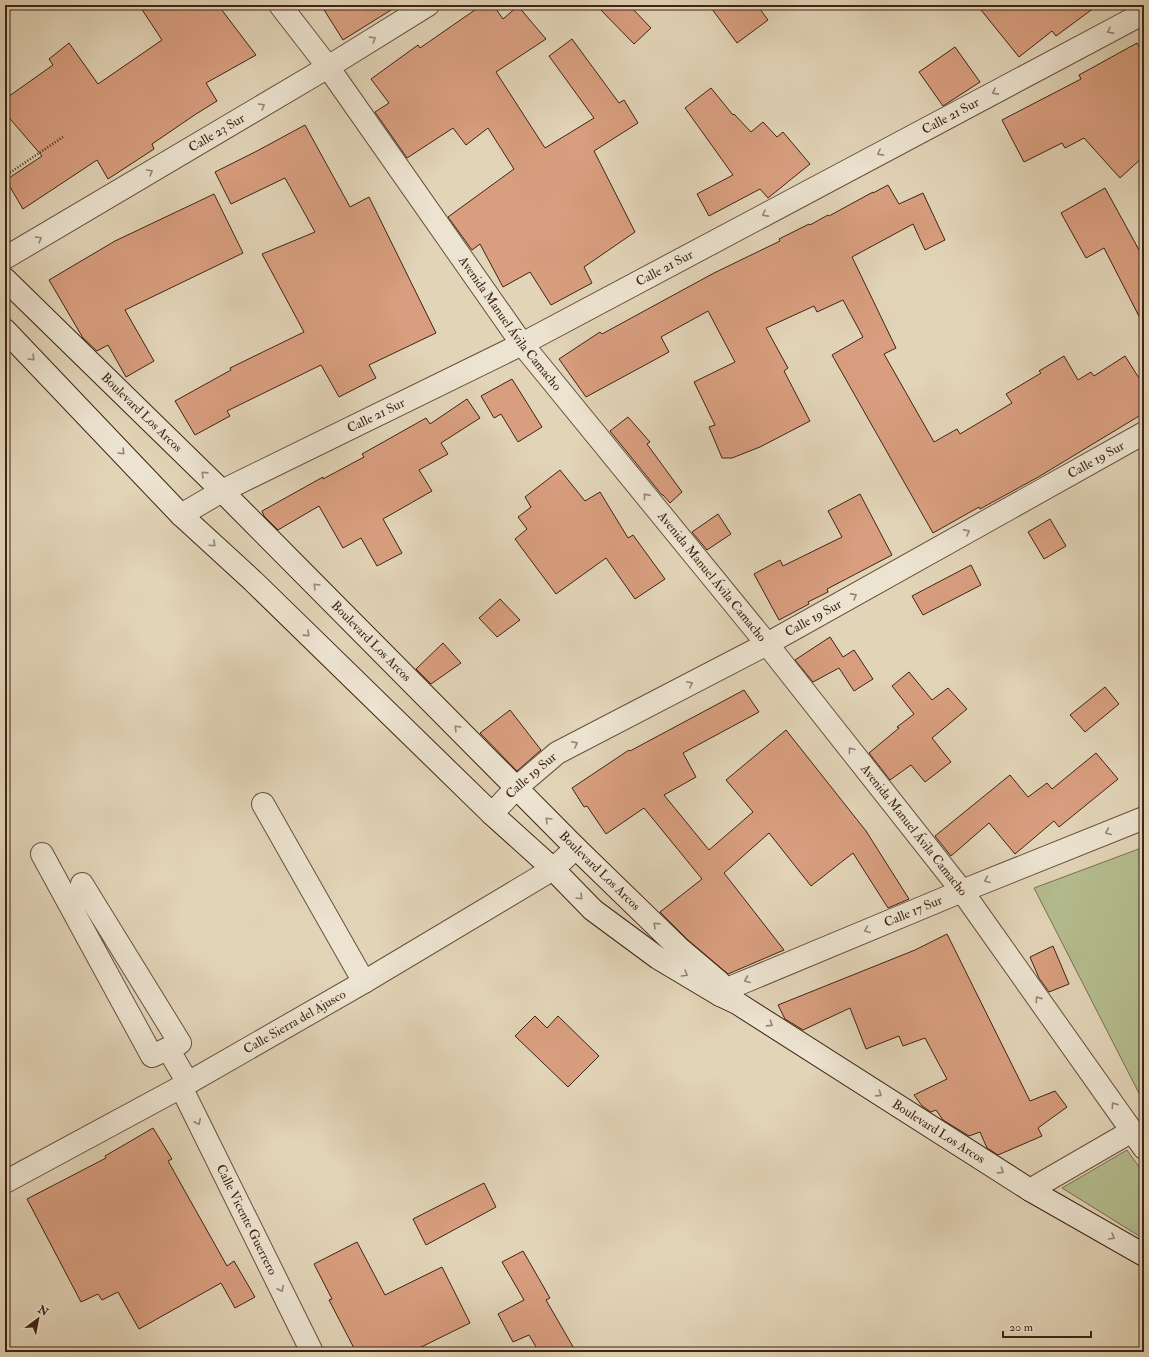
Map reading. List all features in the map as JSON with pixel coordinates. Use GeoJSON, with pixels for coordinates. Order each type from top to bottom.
{"type":"FeatureCollection","features":[{"type":"Feature","properties":{"kind":"street","name":"Avenida Manuel Ávila Camacho"},"geometry":{"type":"LineString","coordinates":[[280,5],[328,67],[522,344],[767,644],[962,891],[1138,1140]]}},
{"type":"Feature","properties":{"kind":"street","name":"Calle 23 Sur"},"geometry":{"type":"LineString","coordinates":[[5,258],[328,67],[428,5]]}},
{"type":"Feature","properties":{"kind":"street","name":"Calle 21 Sur"},"geometry":{"type":"LineString","coordinates":[[181,515],[222,491],[522,344],[1144,13]]}},
{"type":"Feature","properties":{"kind":"street","name":"Boulevard Los Arcos"},"geometry":{"type":"LineString","coordinates":[[5,279],[222,491],[576,848],[728,995]]}},
{"type":"Feature","properties":{"kind":"street","name":"Boulevard Los Arcos"},"geometry":{"type":"LineString","coordinates":[[5,330],[181,515],[253,581],[492,814],[553,869],[593,910],[658,958],[728,995],[1030,1190],[1144,1255]]}},
{"type":"Feature","properties":{"kind":"street","name":"Calle 19 Sur"},"geometry":{"type":"LineString","coordinates":[[492,814],[516,788],[557,753],[767,644],[1144,433]]}},
{"type":"Feature","properties":{"kind":"street"},"geometry":{"type":"LineString","coordinates":[[263,804],[364,982]]}},
{"type":"Feature","properties":{"kind":"street","name":"Calle 17 Sur"},"geometry":{"type":"LineString","coordinates":[[728,995],[962,891],[1144,818]]}},
{"type":"Feature","properties":{"kind":"street","name":"Calle Sierra del Ajusco"},"geometry":{"type":"LineString","coordinates":[[5,1182],[184,1085],[364,982],[553,869],[576,848]]}},
{"type":"Feature","properties":{"kind":"street"},"geometry":{"type":"LineString","coordinates":[[42,854],[152,1056],[180,1043],[82,884]]}},
{"type":"Feature","properties":{"kind":"street","name":"Calle Vicente Guerrero"},"geometry":{"type":"LineString","coordinates":[[168,1049],[312,1352]]}},
{"type":"Feature","properties":{"kind":"street"},"geometry":{"type":"LineString","coordinates":[[1030,1190],[1138,1140]]}},
{"type":"Feature","properties":{"kind":"path"},"geometry":{"type":"LineString","coordinates":[[5,176],[63,137]]}},
{"type":"Feature","properties":{"kind":"green space"},"geometry":{"type":"Polygon","coordinates":[[[1144,847],[1144,1103],[1034,888],[1144,847]]]}},
{"type":"Feature","properties":{"kind":"green space"},"geometry":{"type":"Polygon","coordinates":[[[1127,1150],[1144,1174],[1144,1239],[1062,1188],[1127,1150]]]}},
{"type":"Feature","properties":{"kind":"building"},"geometry":{"type":"Polygon","coordinates":[[[139,5],[218,5],[256,55],[206,83],[217,101],[152,144],[154,149],[108,179],[97,160],[23,209],[6,180],[42,156],[5,113],[5,99],[53,65],[49,59],[69,43],[98,84],[162,40],[139,5]]]}},
{"type":"Feature","properties":{"kind":"building"},"geometry":{"type":"Polygon","coordinates":[[[321,5],[399,5],[343,40],[321,5]]]}},
{"type":"Feature","properties":{"kind":"building"},"geometry":{"type":"Polygon","coordinates":[[[482,5],[493,5],[503,19],[518,6],[546,39],[496,72],[545,148],[594,118],[549,56],[572,39],[619,103],[624,100],[638,123],[594,151],[635,232],[584,267],[592,283],[551,305],[530,272],[503,287],[480,244],[472,250],[448,217],[514,169],[488,128],[466,145],[453,128],[407,158],[375,112],[389,103],[371,79],[418,45],[420,48],[482,5]]]}},
{"type":"Feature","properties":{"kind":"building"},"geometry":{"type":"Polygon","coordinates":[[[596,5],[629,5],[651,28],[634,44],[596,5]]]}},
{"type":"Feature","properties":{"kind":"building"},"geometry":{"type":"Polygon","coordinates":[[[709,5],[757,5],[768,20],[737,43],[709,5]]]}},
{"type":"Feature","properties":{"kind":"building"},"geometry":{"type":"Polygon","coordinates":[[[977,5],[1098,5],[1056,36],[1052,31],[1019,57],[977,5]]]}},
{"type":"Feature","properties":{"kind":"building"},"geometry":{"type":"Polygon","coordinates":[[[1137,43],[1144,55],[1144,156],[1120,178],[1084,138],[1065,148],[1062,143],[1024,162],[1002,120],[1081,79],[1079,75],[1137,43]]]}},
{"type":"Feature","properties":{"kind":"building"},"geometry":{"type":"Polygon","coordinates":[[[955,47],[980,82],[943,106],[919,72],[955,47]]]}},
{"type":"Feature","properties":{"kind":"building"},"geometry":{"type":"Polygon","coordinates":[[[711,88],[733,115],[734,114],[751,132],[763,122],[777,137],[783,132],[810,164],[768,198],[760,189],[709,216],[697,194],[733,175],[685,108],[711,88]]]}},
{"type":"Feature","properties":{"kind":"building"},"geometry":{"type":"Polygon","coordinates":[[[305,125],[350,207],[369,197],[436,333],[369,365],[376,378],[339,397],[321,365],[227,411],[230,416],[195,435],[175,401],[231,370],[230,368],[304,332],[262,254],[315,232],[285,178],[231,204],[215,172],[305,125]]]}},
{"type":"Feature","properties":{"kind":"building"},"geometry":{"type":"Polygon","coordinates":[[[888,185],[899,204],[923,193],[945,240],[925,250],[913,224],[852,257],[896,348],[884,354],[934,442],[957,429],[960,434],[1012,403],[1006,394],[1041,373],[1039,371],[1064,356],[1078,380],[1091,372],[1094,376],[1125,356],[1144,386],[1144,413],[1040,476],[980,509],[979,507],[933,533],[832,355],[863,337],[843,300],[817,312],[814,306],[766,328],[788,368],[784,371],[810,421],[760,447],[732,458],[722,458],[709,427],[715,425],[694,382],[735,362],[708,311],[661,337],[669,352],[586,397],[559,359],[600,332],[602,334],[714,273],[780,241],[779,239],[828,215],[829,216],[888,185]]]}},
{"type":"Feature","properties":{"kind":"building"},"geometry":{"type":"Polygon","coordinates":[[[1105,188],[1144,259],[1144,326],[1104,248],[1086,258],[1061,213],[1105,188]]]}},
{"type":"Feature","properties":{"kind":"building"},"geometry":{"type":"Polygon","coordinates":[[[214,194],[243,253],[125,310],[154,361],[126,377],[108,345],[97,351],[83,338],[49,280],[115,241],[214,194]]]}},
{"type":"Feature","properties":{"kind":"building"},"geometry":{"type":"Polygon","coordinates":[[[512,379],[542,427],[518,442],[501,414],[494,418],[481,396],[512,379]]]}},
{"type":"Feature","properties":{"kind":"building"},"geometry":{"type":"Polygon","coordinates":[[[467,399],[480,418],[441,443],[448,454],[419,470],[432,491],[383,519],[402,553],[377,566],[361,538],[343,548],[319,506],[278,530],[264,516],[262,511],[323,477],[323,479],[364,457],[362,454],[426,418],[430,424],[467,399]]]}},
{"type":"Feature","properties":{"kind":"building"},"geometry":{"type":"Polygon","coordinates":[[[628,417],[650,442],[647,444],[682,492],[670,503],[610,431],[628,417]]]}},
{"type":"Feature","properties":{"kind":"building"},"geometry":{"type":"Polygon","coordinates":[[[560,470],[585,501],[600,492],[628,538],[633,535],[665,579],[635,599],[606,558],[556,594],[515,539],[527,529],[518,517],[531,507],[525,497],[560,470]]]}},
{"type":"Feature","properties":{"kind":"building"},"geometry":{"type":"Polygon","coordinates":[[[860,494],[892,555],[827,589],[828,592],[808,602],[809,604],[779,620],[754,574],[780,560],[783,566],[842,537],[828,511],[860,494]]]}},
{"type":"Feature","properties":{"kind":"building"},"geometry":{"type":"Polygon","coordinates":[[[718,514],[731,534],[707,550],[692,532],[718,514]]]}},
{"type":"Feature","properties":{"kind":"building"},"geometry":{"type":"Polygon","coordinates":[[[1050,519],[1066,546],[1044,559],[1028,532],[1050,519]]]}},
{"type":"Feature","properties":{"kind":"building"},"geometry":{"type":"Polygon","coordinates":[[[971,565],[981,585],[923,615],[912,596],[971,565]]]}},
{"type":"Feature","properties":{"kind":"building"},"geometry":{"type":"Polygon","coordinates":[[[500,599],[520,620],[497,637],[479,618],[500,599]]]}},
{"type":"Feature","properties":{"kind":"building"},"geometry":{"type":"Polygon","coordinates":[[[830,637],[843,657],[854,650],[873,679],[854,691],[839,668],[813,682],[795,660],[830,637]]]}},
{"type":"Feature","properties":{"kind":"building"},"geometry":{"type":"Polygon","coordinates":[[[443,643],[461,663],[431,684],[416,669],[443,643]]]}},
{"type":"Feature","properties":{"kind":"building"},"geometry":{"type":"Polygon","coordinates":[[[909,672],[932,700],[948,688],[967,709],[932,738],[951,762],[925,782],[911,765],[890,780],[869,753],[899,728],[897,727],[914,714],[892,686],[909,672]]]}},
{"type":"Feature","properties":{"kind":"building"},"geometry":{"type":"Polygon","coordinates":[[[1105,687],[1119,704],[1085,732],[1070,715],[1105,687]]]}},
{"type":"Feature","properties":{"kind":"building"},"geometry":{"type":"Polygon","coordinates":[[[744,690],[759,712],[683,753],[696,777],[664,795],[709,850],[753,812],[726,780],[786,730],[866,831],[909,899],[888,908],[853,853],[811,886],[769,833],[724,873],[784,950],[728,974],[688,940],[660,912],[702,879],[644,808],[606,834],[587,806],[584,807],[572,788],[629,750],[630,751],[744,690]]]}},
{"type":"Feature","properties":{"kind":"building"},"geometry":{"type":"Polygon","coordinates":[[[510,710],[541,750],[517,771],[480,733],[510,710]]]}},
{"type":"Feature","properties":{"kind":"building"},"geometry":{"type":"Polygon","coordinates":[[[1096,753],[1118,779],[1059,827],[1054,821],[1015,854],[989,823],[951,856],[935,836],[1010,775],[1028,797],[1047,783],[1052,789],[1096,753]]]}},
{"type":"Feature","properties":{"kind":"building"},"geometry":{"type":"Polygon","coordinates":[[[947,934],[1030,1101],[1055,1091],[1067,1107],[1038,1128],[1042,1136],[998,1155],[987,1148],[980,1132],[969,1136],[943,1120],[936,1110],[931,1112],[922,1106],[914,1095],[947,1079],[925,1038],[903,1046],[899,1036],[866,1049],[850,1008],[803,1030],[785,1019],[778,1005],[915,950],[947,934]]]}},
{"type":"Feature","properties":{"kind":"building"},"geometry":{"type":"Polygon","coordinates":[[[1053,946],[1069,984],[1049,992],[1039,978],[1030,957],[1053,946]]]}},
{"type":"Feature","properties":{"kind":"building"},"geometry":{"type":"Polygon","coordinates":[[[535,1016],[547,1028],[558,1016],[599,1056],[568,1087],[515,1036],[535,1016]]]}},
{"type":"Feature","properties":{"kind":"building"},"geometry":{"type":"Polygon","coordinates":[[[153,1128],[172,1159],[168,1161],[227,1266],[234,1261],[255,1297],[235,1308],[221,1283],[139,1329],[118,1292],[102,1300],[98,1294],[81,1302],[27,1199],[106,1158],[105,1156],[153,1128]]]}},
{"type":"Feature","properties":{"kind":"building"},"geometry":{"type":"Polygon","coordinates":[[[484,1183],[496,1207],[426,1245],[413,1219],[484,1183]]]}},
{"type":"Feature","properties":{"kind":"building"},"geometry":{"type":"Polygon","coordinates":[[[357,1242],[385,1295],[442,1267],[470,1323],[411,1352],[356,1352],[329,1300],[332,1299],[314,1264],[357,1242]]]}},
{"type":"Feature","properties":{"kind":"building"},"geometry":{"type":"Polygon","coordinates":[[[523,1251],[550,1298],[546,1300],[576,1352],[539,1352],[529,1335],[513,1342],[498,1314],[524,1300],[502,1262],[523,1251]]]}}]}
